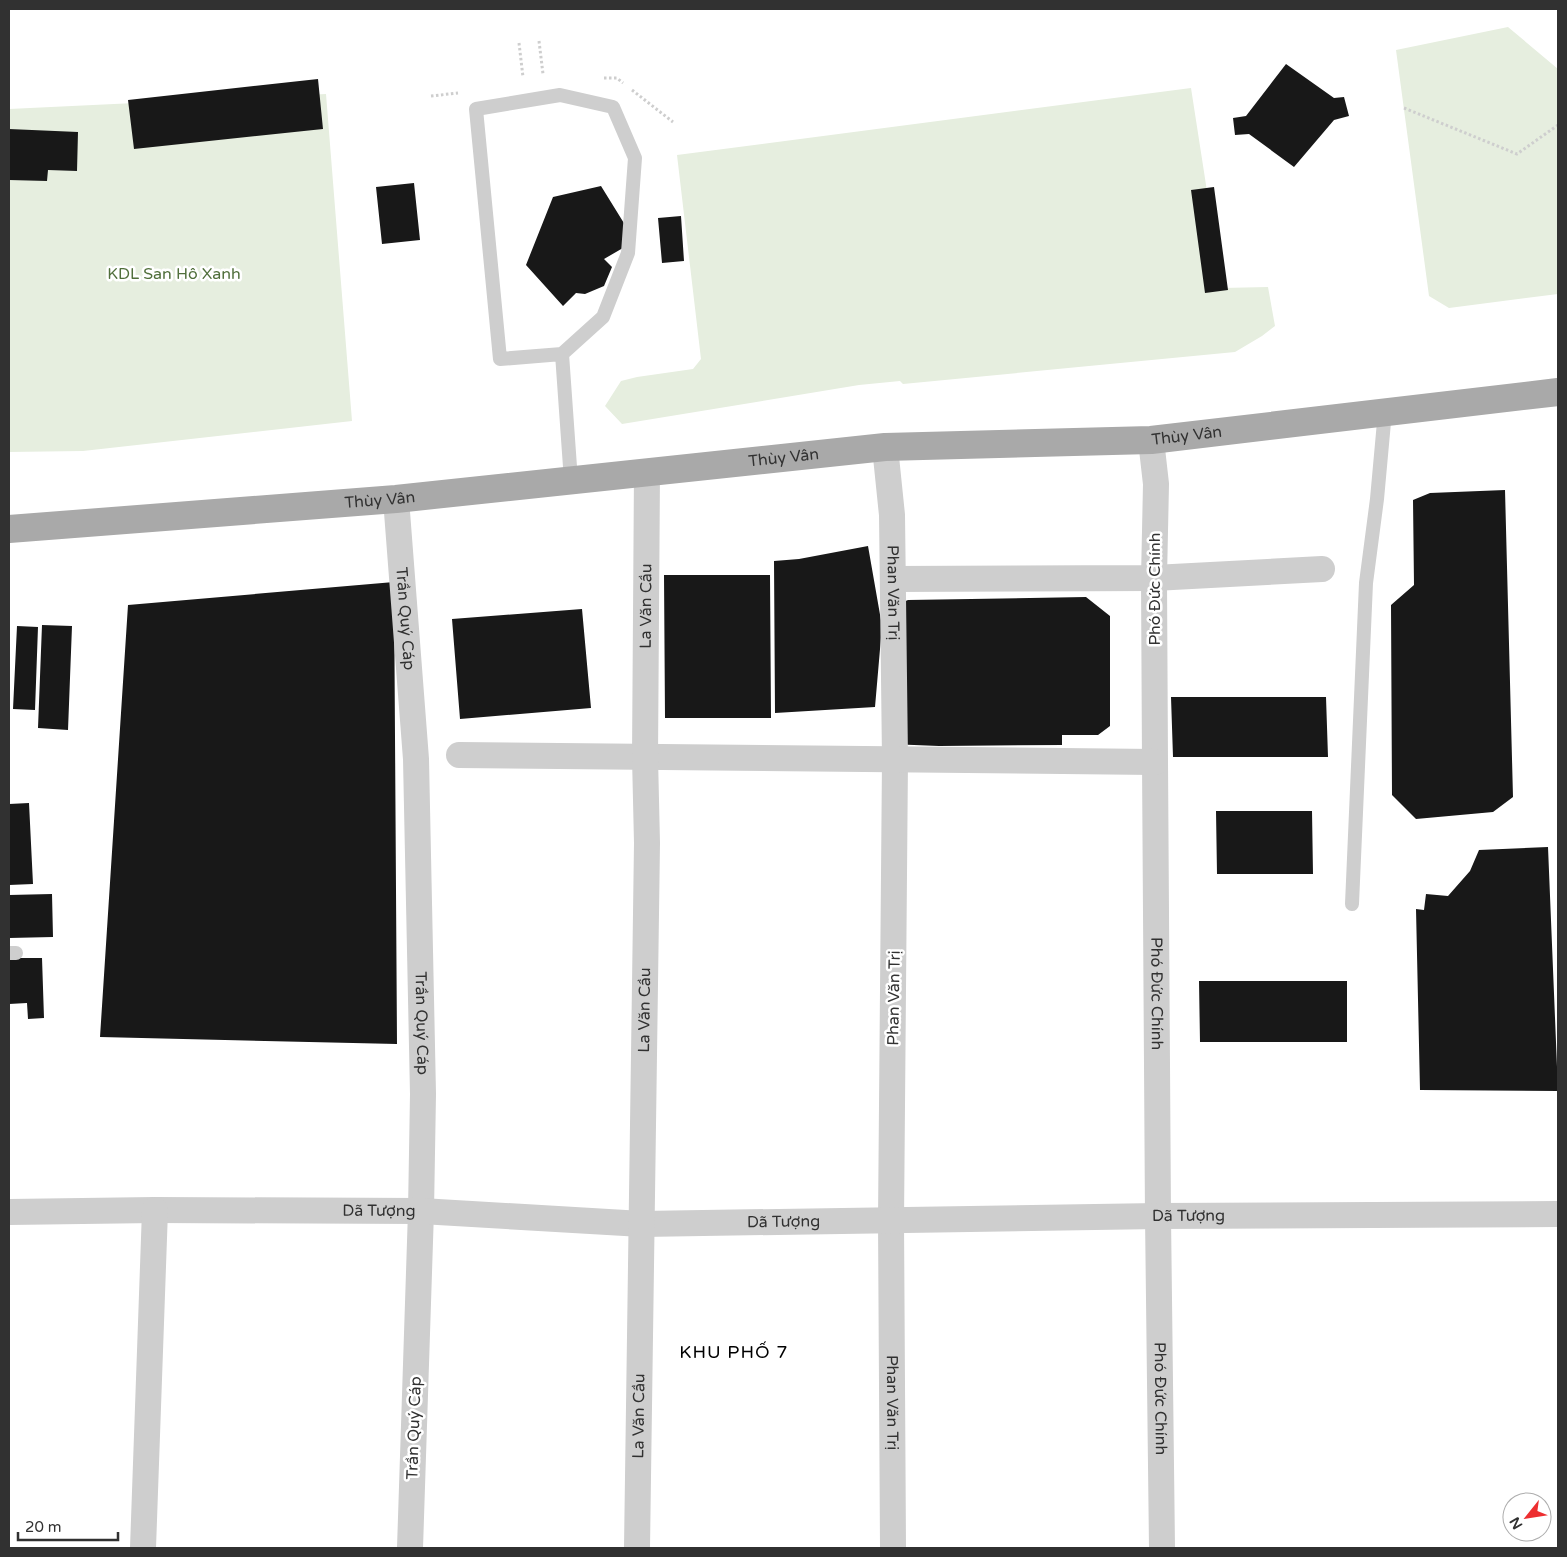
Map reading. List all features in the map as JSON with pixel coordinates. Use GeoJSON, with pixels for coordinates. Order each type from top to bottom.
{"type":"FeatureCollection","features":[{"type":"Feature","properties":{"kind":"main road","name":"Thùy Vân"},"geometry":{"type":"LineString","coordinates":[[9,529],[396,499],[885,447],[1151,440],[1558,392]]}},
{"type":"Feature","properties":{"kind":"street","name":"Phó Đức Chính"},"geometry":{"type":"LineString","coordinates":[[1151,440],[1156,484],[1154,578],[1155,762],[1162,1548]]}},
{"type":"Feature","properties":{"kind":"street","name":"Phan Văn Trị"},"geometry":{"type":"LineString","coordinates":[[885,447],[892,515],[895,759],[891,1221],[894,1548]]}},
{"type":"Feature","properties":{"kind":"street","name":"La Văn Cầu"},"geometry":{"type":"LineString","coordinates":[[637,1548],[646,843],[647,472]]}},
{"type":"Feature","properties":{"kind":"street","name":"Trần Quý Cáp"},"geometry":{"type":"LineString","coordinates":[[396,499],[416,759],[423,1094],[410,1548]]}},
{"type":"Feature","properties":{"kind":"street"},"geometry":{"type":"LineString","coordinates":[[893,579],[1154,578],[1322,569]]}},
{"type":"Feature","properties":{"kind":"street"},"geometry":{"type":"LineString","coordinates":[[459,755],[1155,762]]}},
{"type":"Feature","properties":{"kind":"street"},"geometry":{"type":"LineString","coordinates":[[143,1548],[155,1210]]}},
{"type":"Feature","properties":{"kind":"street","name":"Dã Tượng"},"geometry":{"type":"LineString","coordinates":[[9,1212],[155,1210],[421,1211],[642,1224],[1158,1216],[1558,1214]]}},
{"type":"Feature","properties":{"kind":"lane"},"geometry":{"type":"LineString","coordinates":[[560,95],[613,107],[635,158],[628,253],[603,317],[562,354],[500,359],[476,109],[560,95]]}},
{"type":"Feature","properties":{"kind":"lane"},"geometry":{"type":"LineString","coordinates":[[562,354],[571,481]]}},
{"type":"Feature","properties":{"kind":"lane"},"geometry":{"type":"LineString","coordinates":[[1352,904],[1366,583],[1377,499],[1385,411]]}},
{"type":"Feature","properties":{"kind":"path"},"geometry":{"type":"LineString","coordinates":[[539,41],[544,77]]}},
{"type":"Feature","properties":{"kind":"path"},"geometry":{"type":"LineString","coordinates":[[520,43],[524,79]]}},
{"type":"Feature","properties":{"kind":"path"},"geometry":{"type":"LineString","coordinates":[[1404,108],[1517,154],[1558,125]]}},
{"type":"Feature","properties":{"kind":"green space"},"geometry":{"type":"Polygon","coordinates":[[[1508,27],[1558,69],[1558,294],[1449,308],[1429,296],[1396,50],[1508,27]]]}},
{"type":"Feature","properties":{"kind":"green space"},"geometry":{"type":"Polygon","coordinates":[[[1191,88],[1222,288],[1268,287],[1275,326],[1235,352],[903,384],[900,381],[859,385],[622,424],[605,406],[621,381],[693,369],[701,359],[677,155],[1191,88]]]}},
{"type":"Feature","properties":{"kind":"green space","name":"KDL San Hô Xanh"},"geometry":{"type":"Polygon","coordinates":[[[326,94],[352,421],[83,451],[9,452],[9,109],[326,94]]]}},
{"type":"Feature","properties":{"kind":"building"},"geometry":{"type":"Polygon","coordinates":[[[1286,64],[1334,98],[1344,97],[1349,116],[1334,120],[1294,167],[1249,134],[1235,135],[1233,118],[1246,116],[1286,64]]]}},
{"type":"Feature","properties":{"kind":"building"},"geometry":{"type":"Polygon","coordinates":[[[318,79],[323,129],[134,149],[128,100],[318,79]]]}},
{"type":"Feature","properties":{"kind":"building"},"geometry":{"type":"Polygon","coordinates":[[[9,129],[78,132],[77,171],[48,170],[47,181],[9,180],[9,129]]]}},
{"type":"Feature","properties":{"kind":"building"},"geometry":{"type":"Polygon","coordinates":[[[414,183],[420,240],[382,244],[376,187],[414,183]]]}},
{"type":"Feature","properties":{"kind":"building"},"geometry":{"type":"Polygon","coordinates":[[[601,186],[635,241],[604,259],[612,267],[604,286],[585,294],[576,293],[563,306],[526,265],[553,197],[601,186]]]}},
{"type":"Feature","properties":{"kind":"building"},"geometry":{"type":"Polygon","coordinates":[[[1214,187],[1228,290],[1205,293],[1191,190],[1214,187]]]}},
{"type":"Feature","properties":{"kind":"building"},"geometry":{"type":"Polygon","coordinates":[[[681,216],[684,261],[662,263],[658,218],[681,216]]]}},
{"type":"Feature","properties":{"kind":"building"},"geometry":{"type":"Polygon","coordinates":[[[1505,490],[1513,797],[1493,812],[1416,819],[1392,795],[1391,605],[1414,585],[1413,500],[1430,493],[1505,490]]]}},
{"type":"Feature","properties":{"kind":"building"},"geometry":{"type":"Polygon","coordinates":[[[868,546],[882,626],[875,707],[775,713],[774,561],[799,559],[868,546]]]}},
{"type":"Feature","properties":{"kind":"building"},"geometry":{"type":"Polygon","coordinates":[[[664,575],[770,575],[771,718],[665,718],[664,575]]]}},
{"type":"Feature","properties":{"kind":"building"},"geometry":{"type":"Polygon","coordinates":[[[394,582],[397,1044],[100,1037],[128,605],[394,582]]]}},
{"type":"Feature","properties":{"kind":"building"},"geometry":{"type":"Polygon","coordinates":[[[1086,597],[1110,616],[1110,726],[1098,735],[1062,735],[1062,745],[939,746],[889,744],[894,606],[908,600],[1086,597]]]}},
{"type":"Feature","properties":{"kind":"building"},"geometry":{"type":"Polygon","coordinates":[[[582,609],[591,708],[460,719],[452,619],[582,609]]]}},
{"type":"Feature","properties":{"kind":"building"},"geometry":{"type":"Polygon","coordinates":[[[42,625],[72,626],[68,730],[38,728],[42,625]]]}},
{"type":"Feature","properties":{"kind":"building"},"geometry":{"type":"Polygon","coordinates":[[[17,626],[38,627],[35,710],[13,709],[17,626]]]}},
{"type":"Feature","properties":{"kind":"building"},"geometry":{"type":"Polygon","coordinates":[[[1171,697],[1326,697],[1328,757],[1173,757],[1171,697]]]}},
{"type":"Feature","properties":{"kind":"building"},"geometry":{"type":"Polygon","coordinates":[[[29,803],[33,884],[9,885],[9,804],[29,803]]]}},
{"type":"Feature","properties":{"kind":"building"},"geometry":{"type":"Polygon","coordinates":[[[1216,811],[1312,811],[1313,874],[1217,874],[1216,811]]]}},
{"type":"Feature","properties":{"kind":"building"},"geometry":{"type":"Polygon","coordinates":[[[1548,847],[1558,1091],[1420,1090],[1416,909],[1424,910],[1426,894],[1448,896],[1470,871],[1479,850],[1548,847]]]}},
{"type":"Feature","properties":{"kind":"building"},"geometry":{"type":"Polygon","coordinates":[[[52,894],[53,937],[9,938],[9,895],[52,894]]]}},
{"type":"Feature","properties":{"kind":"building"},"geometry":{"type":"Polygon","coordinates":[[[9,958],[42,958],[44,1018],[28,1019],[27,1003],[9,1004],[9,958]]]}},
{"type":"Feature","properties":{"kind":"building"},"geometry":{"type":"Polygon","coordinates":[[[1199,981],[1347,981],[1347,1042],[1200,1042],[1199,981]]]}},
{"type":"Feature","properties":{"kind":"district","name":"KHU PHỐ 7"},"geometry":{"type":"Point","coordinates":[734,1352]}}]}
